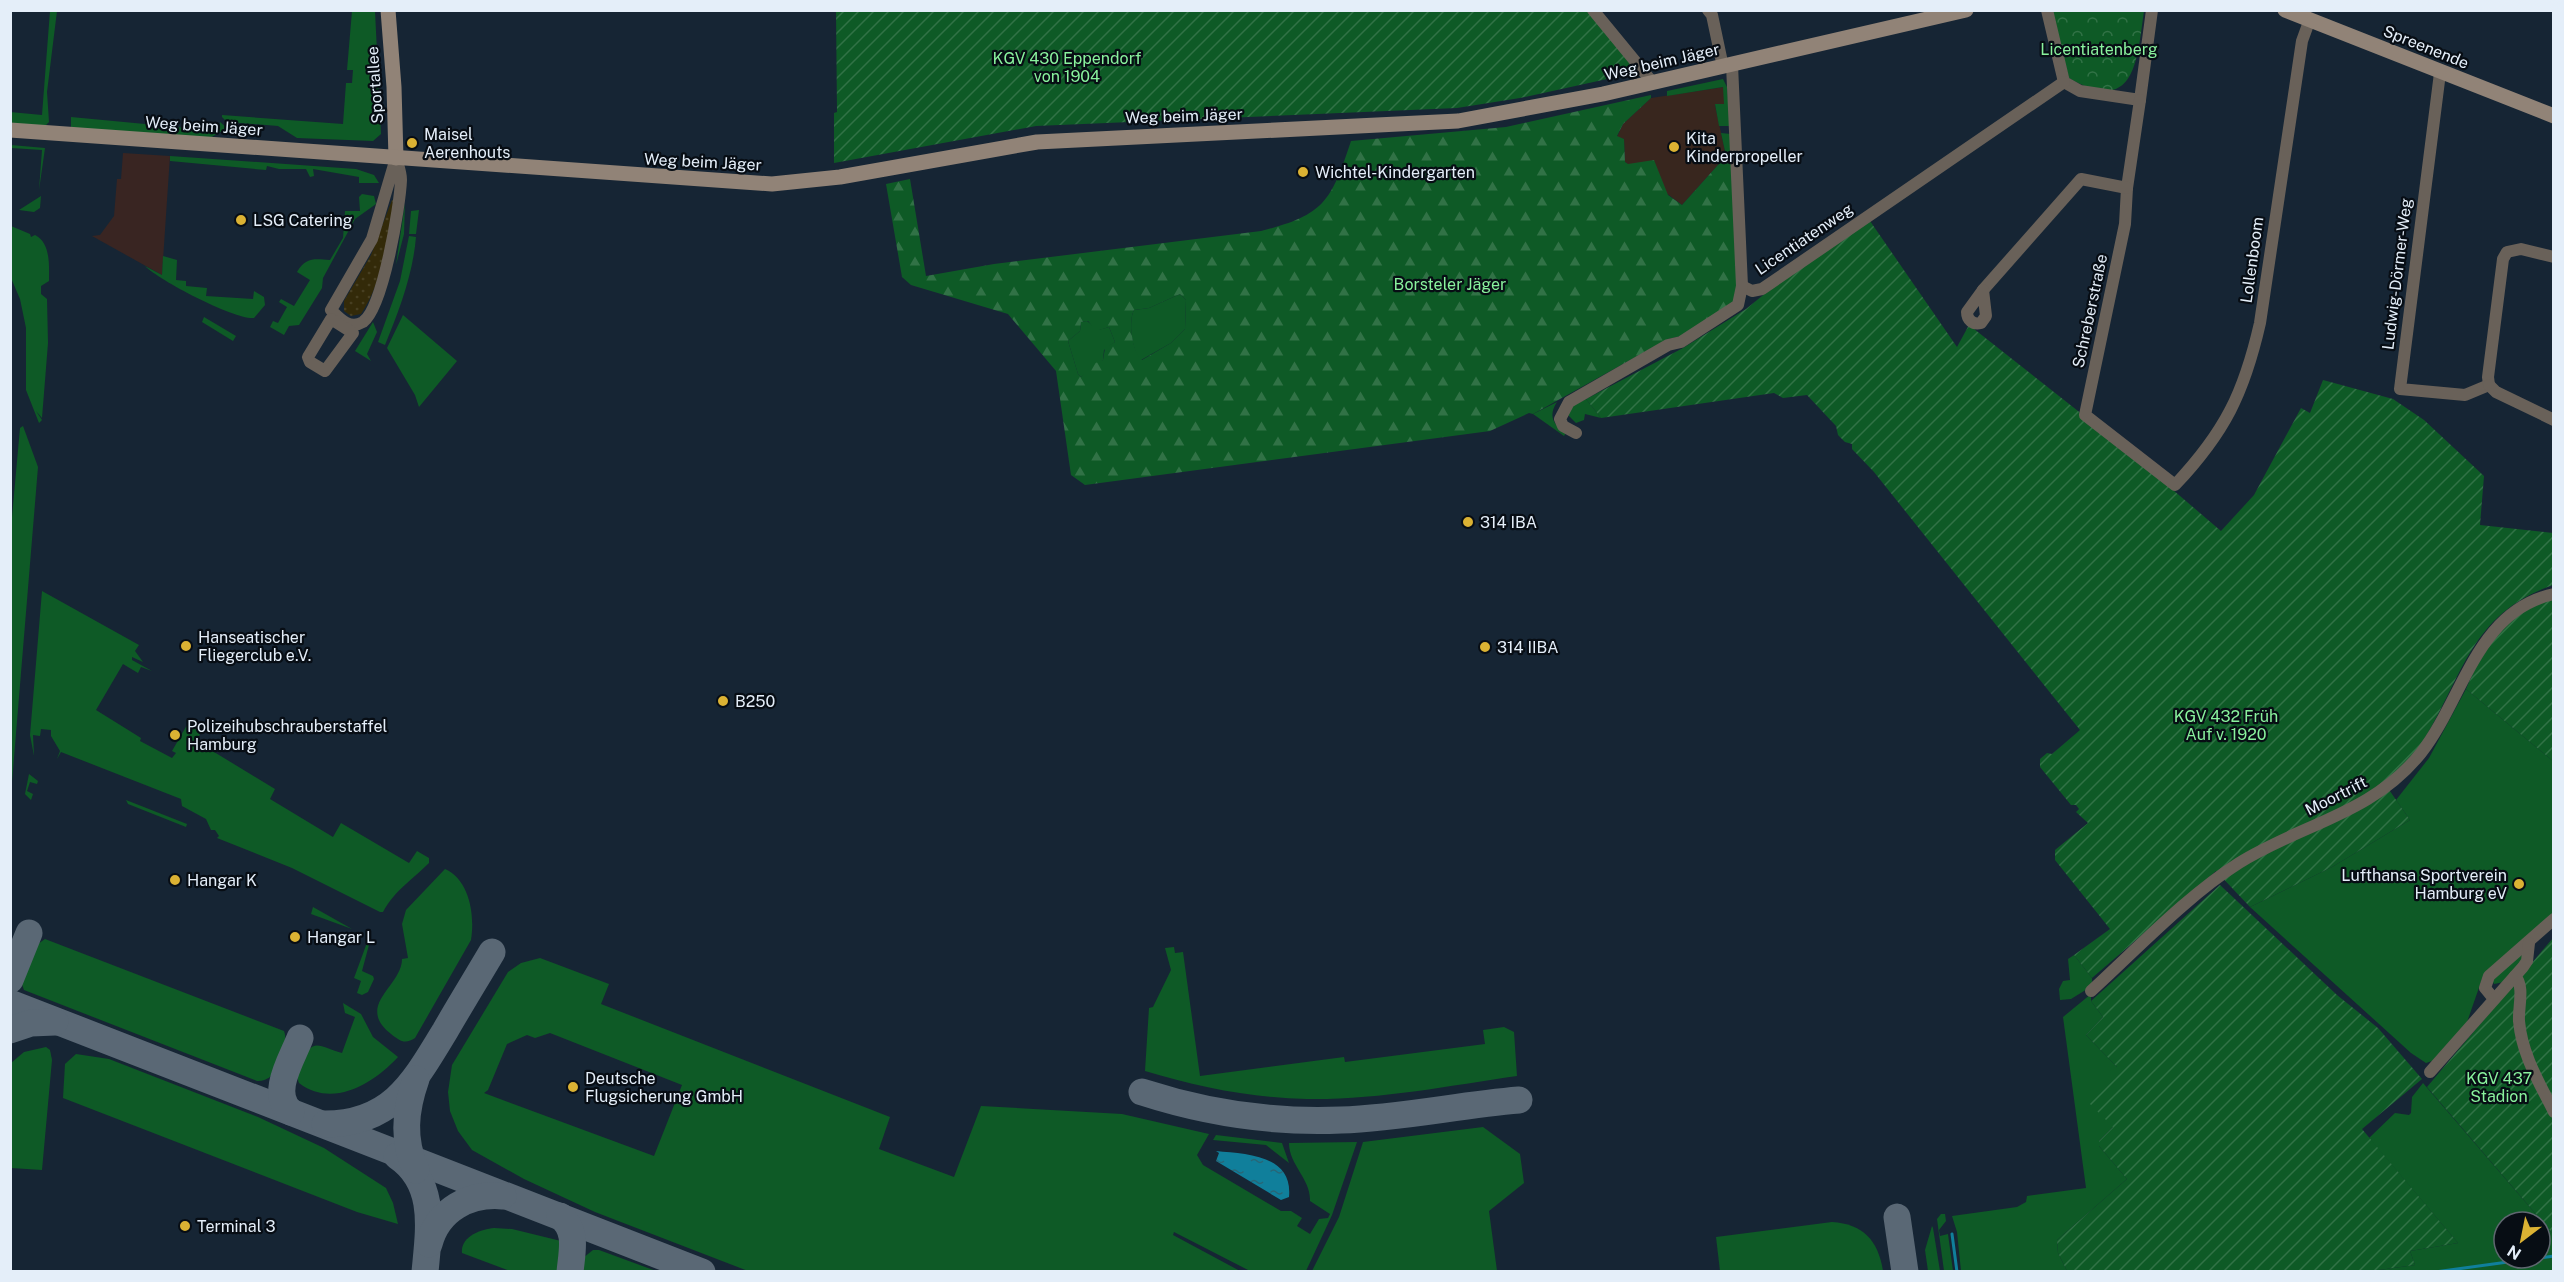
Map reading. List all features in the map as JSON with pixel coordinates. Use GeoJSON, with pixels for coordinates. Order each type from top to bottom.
{"type":"FeatureCollection","features":[{"type":"Feature","properties":{"kind":"street","name":"Sportallee"},"geometry":{"type":"LineString","coordinates":[[388,10],[395,98],[396,158]]}},
{"type":"Feature","properties":{"kind":"street"},"geometry":{"type":"LineString","coordinates":[[1593,10],[1653,83]]}},
{"type":"Feature","properties":{"kind":"street"},"geometry":{"type":"LineString","coordinates":[[1708,10],[1712,15],[1727,66],[1742,286]]}},
{"type":"Feature","properties":{"kind":"street","name":"Weg beim Jäger"},"geometry":{"type":"LineString","coordinates":[[10,130],[772,184],[840,177],[1037,142],[1458,122],[1653,83],[1966,10]]}},
{"type":"Feature","properties":{"kind":"street"},"geometry":{"type":"LineString","coordinates":[[2048,10],[2064,82],[2080,91],[2139,100]]}},
{"type":"Feature","properties":{"kind":"street","name":"Schreberstraße"},"geometry":{"type":"LineString","coordinates":[[2152,10],[2127,188],[2125,224],[2085,415],[2175,485]]}},
{"type":"Feature","properties":{"kind":"street","name":"Spreenende"},"geometry":{"type":"LineString","coordinates":[[2285,10],[2553,116]]}},
{"type":"Feature","properties":{"kind":"street","name":"Lollenboom"},"geometry":{"type":"LineString","coordinates":[[2175,485],[2203,456],[2230,414],[2249,368],[2260,323],[2302,41],[2310,19]]}},
{"type":"Feature","properties":{"kind":"street","name":"Ludwig-Dörmer-Weg"},"geometry":{"type":"LineString","coordinates":[[2440,73],[2400,389],[2465,395],[2489,385]]}},
{"type":"Feature","properties":{"kind":"street","name":"Licentiatenweg"},"geometry":{"type":"LineString","coordinates":[[1576,433],[1563,426],[1560,420],[1569,402],[1668,345],[1681,342],[1738,305],[1742,286],[1752,291],[1762,289],[2064,82]]}},
{"type":"Feature","properties":{"kind":"street"},"geometry":{"type":"LineString","coordinates":[[396,158],[400,174],[400,192],[384,274],[369,316],[357,324],[347,324],[332,310],[372,239],[396,158]]}},
{"type":"Feature","properties":{"kind":"street"},"geometry":{"type":"LineString","coordinates":[[1983,290],[2081,179],[2127,188]]}},
{"type":"Feature","properties":{"kind":"street"},"geometry":{"type":"LineString","coordinates":[[2553,257],[2521,249],[2506,252],[2503,259],[2488,377],[2489,385],[2496,392],[2553,420]]}},
{"type":"Feature","properties":{"kind":"street","name":"Moortrift"},"geometry":{"type":"LineString","coordinates":[[2091,991],[2206,887],[2241,862],[2352,811],[2385,789],[2421,753],[2447,712],[2476,655],[2500,622],[2522,606],[2553,594]]}},
{"type":"Feature","properties":{"kind":"street"},"geometry":{"type":"LineString","coordinates":[[2494,999],[2485,988],[2489,976],[2553,920]]}},
{"type":"Feature","properties":{"kind":"street"},"geometry":{"type":"LineString","coordinates":[[2430,1072],[2527,961],[2529,943]]}},
{"type":"Feature","properties":{"kind":"street"},"geometry":{"type":"LineString","coordinates":[[2515,976],[2520,984],[2519,1018],[2524,1050],[2553,1112]]}},
{"type":"Feature","properties":{"kind":"shaded area","name":"Kita Kinderpropeller"},"geometry":{"type":"Polygon","coordinates":[[[1724,87],[1724,104],[1715,105],[1726,156],[1682,205],[1625,162],[1624,139],[1617,137],[1623,124],[1651,98],[1724,87]]]}},
{"type":"Feature","properties":{"kind":"shaded area"},"geometry":{"type":"Polygon","coordinates":[[[123,153],[170,156],[162,275],[92,236],[100,235],[114,216],[117,179],[121,179],[123,153]]]}},
{"type":"Feature","properties":{"kind":"green space"},"geometry":{"type":"Polygon","coordinates":[[[50,11],[57,11],[47,92],[49,122],[44,127],[11,126],[10,112],[42,115],[50,11]]]}},
{"type":"Feature","properties":{"kind":"green space"},"geometry":{"type":"Polygon","coordinates":[[[352,11],[375,11],[381,134],[373,141],[297,138],[278,126],[227,122],[222,117],[222,115],[343,124],[346,83],[352,83],[353,70],[347,70],[352,11]]]}},
{"type":"Feature","properties":{"kind":"green space","name":"KGV 430 Eppendorf von 1904"},"geometry":{"type":"Polygon","coordinates":[[[836,11],[1588,11],[1639,72],[1520,98],[1457,108],[1036,126],[834,163],[834,113],[837,112],[836,11]]]}},
{"type":"Feature","properties":{"kind":"green space","name":"Licentiatenberg"},"geometry":{"type":"Polygon","coordinates":[[[2051,11],[2144,11],[2135,64],[2129,77],[2120,87],[2108,91],[2091,88],[2069,78],[2051,11]]]}},
{"type":"Feature","properties":{"kind":"green space"},"geometry":{"type":"Polygon","coordinates":[[[1723,79],[1727,87],[1730,126],[1719,126],[1715,104],[1724,104],[1723,87],[1667,96],[1667,91],[1723,79]]]}},
{"type":"Feature","properties":{"kind":"green space","name":"Borsteler Jäger"},"geometry":{"type":"Polygon","coordinates":[[[1651,95],[1651,98],[1623,124],[1617,136],[1624,139],[1625,162],[1628,164],[1654,160],[1668,195],[1682,205],[1726,156],[1732,155],[1739,301],[1686,335],[1668,339],[1533,414],[1529,413],[1490,431],[1085,485],[1071,475],[1056,371],[1008,314],[911,285],[902,277],[886,184],[910,179],[926,276],[994,264],[1261,231],[1299,219],[1322,202],[1331,192],[1338,178],[1351,141],[1506,127],[1651,95]],[[1180,294],[1149,308],[1134,310],[1131,321],[1132,336],[1142,360],[1171,343],[1185,329],[1186,300],[1180,294]],[[1088,321],[1081,322],[1080,331],[1068,341],[1078,374],[1081,377],[1093,364],[1103,360],[1105,348],[1115,342],[1109,327],[1096,331],[1088,321]]]}},
{"type":"Feature","properties":{"kind":"green space"},"geometry":{"type":"Polygon","coordinates":[[[71,117],[219,131],[220,122],[227,128],[210,138],[71,130],[71,117]]]}},
{"type":"Feature","properties":{"kind":"green space"},"geometry":{"type":"Polygon","coordinates":[[[1721,133],[1731,134],[1732,155],[1726,156],[1721,133]]]}},
{"type":"Feature","properties":{"kind":"green space"},"geometry":{"type":"Polygon","coordinates":[[[11,145],[45,148],[39,190],[42,150],[11,148],[11,145]]]}},
{"type":"Feature","properties":{"kind":"green space"},"geometry":{"type":"Polygon","coordinates":[[[170,156],[356,169],[374,175],[379,183],[359,183],[359,177],[313,169],[314,176],[310,177],[306,169],[279,169],[267,166],[266,170],[170,161],[170,156]]]}},
{"type":"Feature","properties":{"kind":"green space"},"geometry":{"type":"Polygon","coordinates":[[[362,194],[374,196],[376,204],[355,219],[323,278],[322,288],[299,325],[289,326],[284,335],[270,327],[273,321],[278,323],[287,307],[279,302],[281,299],[294,306],[310,280],[297,272],[300,267],[311,260],[330,260],[343,238],[345,211],[360,211],[359,197],[362,194]]]}},
{"type":"Feature","properties":{"kind":"green space"},"geometry":{"type":"Polygon","coordinates":[[[41,196],[40,208],[34,212],[19,210],[41,196]]]}},
{"type":"Feature","properties":{"kind":"green space"},"geometry":{"type":"Polygon","coordinates":[[[405,203],[404,234],[396,265],[405,203]]]}},
{"type":"Feature","properties":{"kind":"green space"},"geometry":{"type":"Polygon","coordinates":[[[419,210],[416,234],[409,234],[411,211],[419,210]]]}},
{"type":"Feature","properties":{"kind":"green space","name":"KGV 432 Früh Auf v. 1920"},"geometry":{"type":"Polygon","coordinates":[[[1870,221],[1957,347],[1969,325],[2111,437],[2221,531],[2254,495],[2301,408],[2310,413],[2323,380],[2393,399],[2424,420],[2484,476],[2480,525],[2553,533],[2553,585],[2525,597],[2503,612],[2486,630],[2472,649],[2422,743],[2410,759],[2385,784],[2410,820],[2332,867],[2250,907],[2216,871],[2092,978],[2074,955],[2110,929],[2055,860],[2055,850],[2088,823],[2076,812],[2079,809],[2076,805],[2071,805],[2040,767],[2040,759],[2047,753],[2052,754],[2080,730],[1874,472],[1852,449],[1852,444],[1845,442],[1838,435],[1836,426],[1807,395],[1783,398],[1774,393],[1601,418],[1586,399],[1683,348],[1746,309],[1778,283],[1870,221]]]}},
{"type":"Feature","properties":{"kind":"green space"},"geometry":{"type":"Polygon","coordinates":[[[11,226],[30,234],[31,237],[35,235],[44,243],[48,255],[49,281],[41,286],[41,294],[47,299],[48,343],[42,418],[36,411],[42,420],[39,423],[26,390],[26,328],[20,299],[11,278],[11,226]]]}},
{"type":"Feature","properties":{"kind":"green space"},"geometry":{"type":"Polygon","coordinates":[[[409,236],[416,237],[412,265],[385,345],[378,342],[400,281],[409,236]]]}},
{"type":"Feature","properties":{"kind":"green space"},"geometry":{"type":"Polygon","coordinates":[[[163,256],[177,260],[176,280],[186,281],[186,286],[207,288],[206,296],[253,299],[254,291],[264,297],[265,305],[254,318],[244,317],[198,298],[166,281],[145,266],[162,275],[163,256]]]}},
{"type":"Feature","properties":{"kind":"green space"},"geometry":{"type":"Polygon","coordinates":[[[1180,294],[1186,300],[1185,329],[1171,343],[1141,360],[1135,350],[1132,336],[1131,321],[1134,310],[1149,308],[1180,294]]]}},
{"type":"Feature","properties":{"kind":"green space"},"geometry":{"type":"Polygon","coordinates":[[[403,315],[457,361],[419,407],[415,395],[387,348],[403,315]]]}},
{"type":"Feature","properties":{"kind":"green space"},"geometry":{"type":"Polygon","coordinates":[[[204,317],[236,336],[233,341],[202,322],[204,317]]]}},
{"type":"Feature","properties":{"kind":"green space"},"geometry":{"type":"Polygon","coordinates":[[[1087,321],[1098,330],[1109,327],[1115,342],[1104,350],[1103,360],[1081,377],[1078,374],[1068,341],[1080,331],[1081,322],[1087,321]]]}},
{"type":"Feature","properties":{"kind":"green space"},"geometry":{"type":"Polygon","coordinates":[[[373,322],[377,332],[367,354],[371,361],[355,351],[373,322]]]}},
{"type":"Feature","properties":{"kind":"green space"},"geometry":{"type":"Polygon","coordinates":[[[1586,399],[1601,418],[1585,414],[1584,420],[1576,423],[1567,414],[1568,408],[1586,399]]]}},
{"type":"Feature","properties":{"kind":"green space"},"geometry":{"type":"Polygon","coordinates":[[[1557,402],[1552,416],[1555,423],[1566,433],[1564,436],[1533,414],[1557,402]]]}},
{"type":"Feature","properties":{"kind":"green space"},"geometry":{"type":"Polygon","coordinates":[[[23,426],[38,467],[11,794],[10,539],[20,428],[23,426]]]}},
{"type":"Feature","properties":{"kind":"green space"},"geometry":{"type":"Polygon","coordinates":[[[42,591],[139,645],[135,651],[143,662],[132,657],[132,660],[152,671],[141,667],[138,673],[123,664],[96,710],[141,738],[140,741],[172,758],[176,753],[172,751],[187,725],[192,727],[198,722],[205,726],[196,741],[275,789],[270,799],[333,837],[341,823],[409,863],[417,851],[429,858],[429,863],[398,891],[383,912],[380,912],[292,868],[217,838],[219,836],[215,830],[211,830],[206,819],[182,806],[181,799],[61,752],[57,759],[60,751],[51,736],[51,730],[41,729],[40,736],[33,735],[34,756],[30,735],[42,591]]]}},
{"type":"Feature","properties":{"kind":"green space"},"geometry":{"type":"Polygon","coordinates":[[[2553,598],[2553,761],[2466,689],[2488,645],[2504,625],[2527,608],[2553,598]]]}},
{"type":"Feature","properties":{"kind":"green space"},"geometry":{"type":"Polygon","coordinates":[[[2466,689],[2553,761],[2553,913],[2482,979],[2466,1025],[2438,1059],[2426,1063],[2411,1053],[2250,907],[2332,867],[2410,820],[2396,800],[2429,758],[2466,689]]]}},
{"type":"Feature","properties":{"kind":"green space"},"geometry":{"type":"Polygon","coordinates":[[[29,774],[38,781],[37,784],[30,782],[27,791],[33,794],[31,800],[25,794],[29,774]]]}},
{"type":"Feature","properties":{"kind":"green space"},"geometry":{"type":"Polygon","coordinates":[[[126,800],[187,824],[186,827],[128,804],[126,800]]]}},
{"type":"Feature","properties":{"kind":"green space"},"geometry":{"type":"Polygon","coordinates":[[[445,869],[460,881],[469,900],[472,920],[471,940],[415,1038],[402,1041],[384,1028],[378,1017],[378,1007],[400,969],[402,959],[408,958],[402,924],[406,910],[445,869]]]}},
{"type":"Feature","properties":{"kind":"green space"},"geometry":{"type":"Polygon","coordinates":[[[2220,885],[2337,995],[2378,1028],[2422,1079],[2362,1129],[2458,1243],[2410,1251],[2415,1265],[2364,1272],[2067,1271],[2058,1253],[2057,1240],[2127,1179],[2099,1146],[2099,1141],[2113,1127],[2084,1098],[2117,1067],[2086,1035],[2103,1017],[2091,1001],[2220,885]]]}},
{"type":"Feature","properties":{"kind":"green space"},"geometry":{"type":"Polygon","coordinates":[[[313,907],[352,929],[311,914],[313,907]]]}},
{"type":"Feature","properties":{"kind":"green space","name":"KGV 437 Stadion"},"geometry":{"type":"Polygon","coordinates":[[[2553,938],[2553,1234],[2552,1210],[2532,1210],[2427,1087],[2553,938]]]}},
{"type":"Feature","properties":{"kind":"green space"},"geometry":{"type":"Polygon","coordinates":[[[45,939],[284,1031],[285,1046],[276,1071],[264,1080],[257,1081],[24,990],[20,979],[31,949],[45,939]]]}},
{"type":"Feature","properties":{"kind":"green space"},"geometry":{"type":"Polygon","coordinates":[[[368,940],[370,941],[362,971],[373,976],[374,979],[368,992],[362,995],[357,993],[361,981],[354,978],[368,940]]]}},
{"type":"Feature","properties":{"kind":"green space"},"geometry":{"type":"Polygon","coordinates":[[[1174,947],[1175,953],[1183,952],[1200,1076],[1344,1057],[1345,1062],[1485,1044],[1483,1030],[1504,1027],[1514,1032],[1517,1076],[1386,1095],[1307,1099],[1225,1091],[1145,1071],[1149,1008],[1153,1007],[1171,970],[1165,948],[1174,947]]]}},
{"type":"Feature","properties":{"kind":"green space"},"geometry":{"type":"Polygon","coordinates":[[[2522,953],[2524,958],[2504,982],[2494,984],[2492,980],[2522,953]]]}},
{"type":"Feature","properties":{"kind":"green space"},"geometry":{"type":"Polygon","coordinates":[[[2074,955],[2092,978],[2092,986],[2071,999],[2060,1000],[2059,989],[2063,981],[2070,980],[2068,959],[2074,955]]]}},
{"type":"Feature","properties":{"kind":"green space"},"geometry":{"type":"Polygon","coordinates":[[[540,958],[609,984],[601,1004],[890,1117],[879,1149],[954,1177],[981,1106],[1122,1114],[1209,1134],[1197,1155],[1203,1165],[1281,1211],[1291,1211],[1302,1218],[1297,1226],[1310,1234],[1319,1219],[1328,1218],[1330,1214],[1310,1201],[1307,1186],[1292,1158],[1289,1143],[1357,1142],[1332,1215],[1306,1271],[1250,1271],[1174,1232],[1173,1235],[1240,1271],[748,1271],[595,1212],[524,1179],[472,1150],[458,1131],[450,1111],[448,1092],[452,1065],[508,972],[521,963],[540,958]],[[550,1033],[535,1038],[527,1035],[507,1044],[488,1090],[484,1093],[654,1156],[682,1085],[550,1033]]]}},
{"type":"Feature","properties":{"kind":"green space"},"geometry":{"type":"Polygon","coordinates":[[[2091,994],[2091,1001],[2103,1017],[2086,1035],[2117,1067],[2113,1127],[2099,1141],[2099,1146],[2127,1179],[2057,1240],[2058,1253],[2067,1271],[1961,1271],[1957,1232],[1952,1216],[2017,1207],[2026,1202],[2027,1196],[2086,1188],[2063,1017],[2091,994]]]}},
{"type":"Feature","properties":{"kind":"green space"},"geometry":{"type":"Polygon","coordinates":[[[343,1003],[361,1014],[373,1037],[398,1057],[365,1084],[352,1090],[325,1094],[299,1083],[298,1076],[305,1056],[312,1047],[321,1046],[342,1053],[355,1017],[345,1013],[343,1003]]]}},
{"type":"Feature","properties":{"kind":"green space"},"geometry":{"type":"Polygon","coordinates":[[[46,1047],[50,1050],[52,1060],[42,1170],[11,1168],[11,1063],[24,1052],[46,1047]]]}},
{"type":"Feature","properties":{"kind":"green space"},"geometry":{"type":"Polygon","coordinates":[[[76,1054],[109,1059],[258,1117],[324,1148],[386,1188],[393,1203],[398,1224],[357,1212],[63,1098],[65,1064],[76,1054]]]}},
{"type":"Feature","properties":{"kind":"green space"},"geometry":{"type":"Polygon","coordinates":[[[2423,1083],[2532,1210],[2492,1210],[2492,1270],[2552,1270],[2552,1233],[2553,1271],[2364,1272],[2415,1265],[2410,1251],[2458,1243],[2369,1138],[2395,1113],[2409,1115],[2412,1097],[2423,1083]]]}},
{"type":"Feature","properties":{"kind":"green space"},"geometry":{"type":"Polygon","coordinates":[[[1483,1127],[1520,1154],[1524,1183],[1489,1211],[1497,1271],[1312,1271],[1339,1217],[1363,1142],[1483,1127]]]}},
{"type":"Feature","properties":{"kind":"green space"},"geometry":{"type":"Polygon","coordinates":[[[1216,1135],[1282,1143],[1289,1163],[1266,1145],[1213,1140],[1216,1135]]]}},
{"type":"Feature","properties":{"kind":"green space"},"geometry":{"type":"Polygon","coordinates":[[[1941,1214],[1945,1214],[1946,1221],[1939,1230],[1940,1236],[1948,1234],[1953,1271],[1944,1271],[1937,1219],[1941,1214]]]}},
{"type":"Feature","properties":{"kind":"green space"},"geometry":{"type":"Polygon","coordinates":[[[1832,1222],[1852,1226],[1867,1236],[1873,1242],[1883,1271],[1720,1271],[1716,1237],[1832,1222]]]}},
{"type":"Feature","properties":{"kind":"green space"},"geometry":{"type":"Polygon","coordinates":[[[1932,1226],[1940,1271],[1928,1271],[1925,1250],[1932,1226]]]}},
{"type":"Feature","properties":{"kind":"green space"},"geometry":{"type":"Polygon","coordinates":[[[512,1229],[561,1241],[558,1271],[510,1271],[462,1253],[464,1242],[468,1238],[483,1230],[512,1229]]]}},
{"type":"Feature","properties":{"kind":"green space"},"geometry":{"type":"Polygon","coordinates":[[[593,1250],[599,1250],[656,1271],[581,1271],[583,1258],[593,1250]]]}},
{"type":"Feature","properties":{"kind":"sand"},"geometry":{"type":"Polygon","coordinates":[[[392,200],[394,201],[379,274],[361,314],[351,316],[344,311],[344,301],[371,255],[392,200]]]}},
{"type":"Feature","properties":{"kind":"water"},"geometry":{"type":"Polygon","coordinates":[[[1216,1151],[1254,1156],[1276,1165],[1284,1173],[1288,1183],[1289,1197],[1281,1200],[1216,1161],[1219,1153],[1216,1151]]]}},
{"type":"Feature","properties":{"kind":"waterway"},"geometry":{"type":"LineString","coordinates":[[1952,1234],[1957,1272]]}},
{"type":"Feature","properties":{"kind":"waterway"},"geometry":{"type":"LineString","coordinates":[[2435,1272],[2492,1264]]}},
{"type":"Feature","properties":{"kind":"taxiway"},"geometry":{"type":"LineString","coordinates":[[10,980],[29,933]]}},
{"type":"Feature","properties":{"kind":"taxiway"},"geometry":{"type":"LineString","coordinates":[[325,1124],[368,1117],[398,1097],[423,1067],[492,952]]}},
{"type":"Feature","properties":{"kind":"taxiway"},"geometry":{"type":"LineString","coordinates":[[10,1003],[702,1272]]}},
{"type":"Feature","properties":{"kind":"taxiway"},"geometry":{"type":"LineString","coordinates":[[10,1030],[31,1023],[55,1022]]}},
{"type":"Feature","properties":{"kind":"taxiway"},"geometry":{"type":"LineString","coordinates":[[291,1112],[285,1105],[282,1086],[300,1038]]}},
{"type":"Feature","properties":{"kind":"taxiway"},"geometry":{"type":"LineString","coordinates":[[416,1079],[407,1114],[407,1136],[416,1170]]}},
{"type":"Feature","properties":{"kind":"taxiway"},"geometry":{"type":"LineString","coordinates":[[1142,1092],[1215,1111],[1265,1118],[1315,1121],[1385,1117],[1519,1100]]}},
{"type":"Feature","properties":{"kind":"taxiway"},"geometry":{"type":"LineString","coordinates":[[397,1156],[419,1179],[428,1208],[425,1272]]}},
{"type":"Feature","properties":{"kind":"taxiway"},"geometry":{"type":"LineString","coordinates":[[429,1244],[440,1221],[457,1206],[479,1197],[503,1196]]}},
{"type":"Feature","properties":{"kind":"taxiway"},"geometry":{"type":"LineString","coordinates":[[560,1216],[572,1234],[570,1272]]}},
{"type":"Feature","properties":{"kind":"taxiway"},"geometry":{"type":"LineString","coordinates":[[1897,1217],[1905,1272]]}},
{"type":"Feature","properties":{"kind":"place","name":"Maisel Aerenhouts"},"geometry":{"type":"Point","coordinates":[412,143]}},
{"type":"Feature","properties":{"kind":"place","name":"Kita Kinderpropeller"},"geometry":{"type":"Point","coordinates":[1674,147]}},
{"type":"Feature","properties":{"kind":"place","name":"Wichtel-Kindergarten"},"geometry":{"type":"Point","coordinates":[1303,172]}},
{"type":"Feature","properties":{"kind":"place","name":"LSG Catering"},"geometry":{"type":"Point","coordinates":[241,220]}},
{"type":"Feature","properties":{"kind":"place","name":"314 IBA"},"geometry":{"type":"Point","coordinates":[1468,522]}},
{"type":"Feature","properties":{"kind":"place","name":"Hanseatischer Fliegerclub e.V."},"geometry":{"type":"Point","coordinates":[186,646]}},
{"type":"Feature","properties":{"kind":"place","name":"314 IIBA"},"geometry":{"type":"Point","coordinates":[1485,647]}},
{"type":"Feature","properties":{"kind":"place","name":"B250"},"geometry":{"type":"Point","coordinates":[723,701]}},
{"type":"Feature","properties":{"kind":"place","name":"Polizeihubschrauberstaffel Hamburg"},"geometry":{"type":"Point","coordinates":[175,735]}},
{"type":"Feature","properties":{"kind":"place","name":"Hangar K"},"geometry":{"type":"Point","coordinates":[175,880]}},
{"type":"Feature","properties":{"kind":"place","name":"Lufthansa Sportverein Hamburg eV"},"geometry":{"type":"Point","coordinates":[2519,884]}},
{"type":"Feature","properties":{"kind":"place","name":"Hangar L"},"geometry":{"type":"Point","coordinates":[295,937]}},
{"type":"Feature","properties":{"kind":"place","name":"Deutsche Flugsicherung GmbH"},"geometry":{"type":"Point","coordinates":[573,1087]}},
{"type":"Feature","properties":{"kind":"place","name":"Terminal 3"},"geometry":{"type":"Point","coordinates":[185,1226]}}]}
